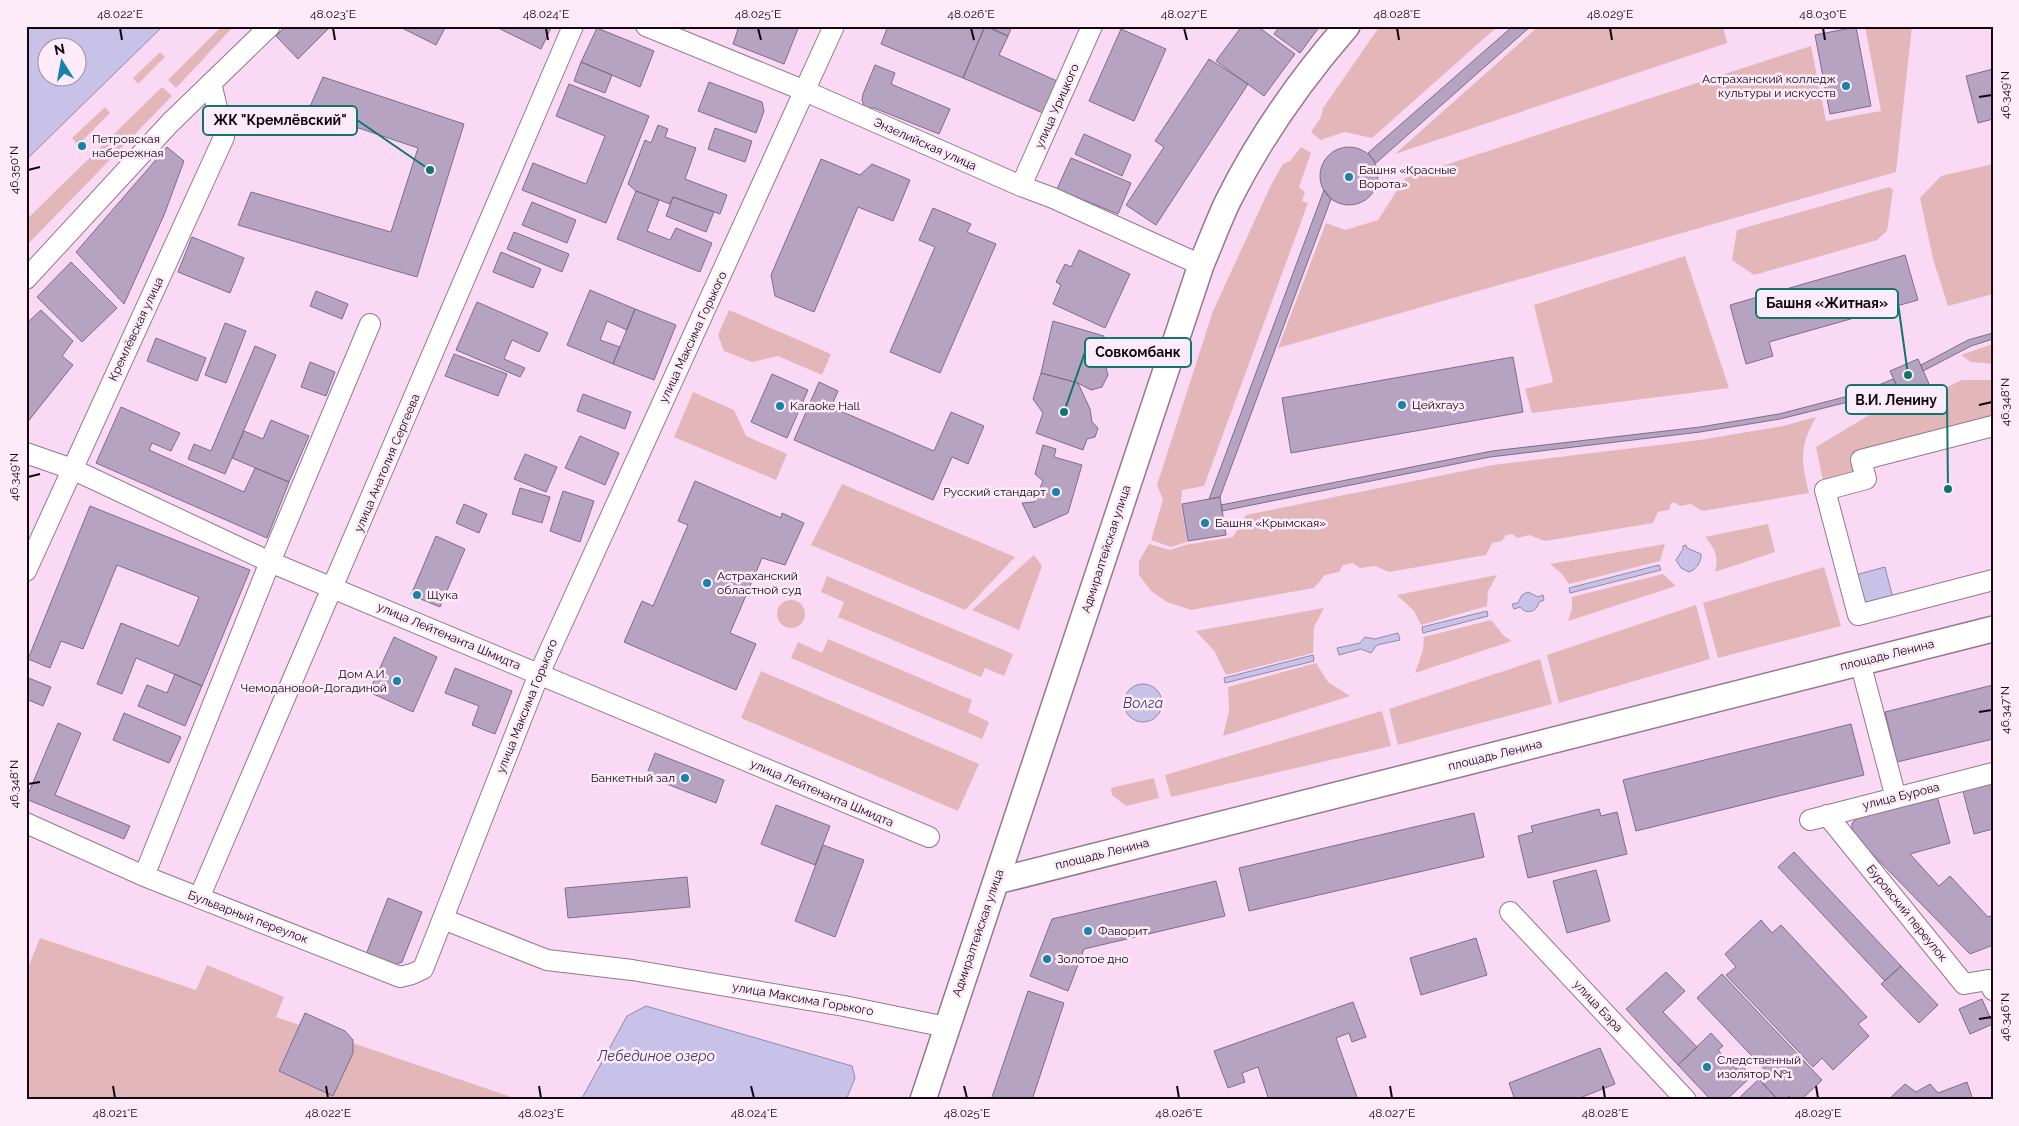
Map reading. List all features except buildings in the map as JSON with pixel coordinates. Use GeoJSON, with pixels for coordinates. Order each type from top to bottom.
{"type":"FeatureCollection","features":[{"type":"Feature","properties":{"kind":"main road","name":"Адмиралтейская улица"},"geometry":{"type":"LineString","coordinates":[[923,1100],[1201,265],[1228,201],[1269,130],[1324,52],[1346,26]]}},
{"type":"Feature","properties":{"kind":"main road","name":"площадь Ленина"},"geometry":{"type":"LineString","coordinates":[[997,881],[1993,629]]}},
{"type":"Feature","properties":{"kind":"street"},"geometry":{"type":"LineString","coordinates":[[26,279],[170,123],[270,26]]}},
{"type":"Feature","properties":{"kind":"street","name":"улица Анатолия Сергеева"},"geometry":{"type":"LineString","coordinates":[[199,898],[334,588],[573,26]]}},
{"type":"Feature","properties":{"kind":"street","name":"Энзелийская улица"},"geometry":{"type":"LineString","coordinates":[[646,26],[1053,198],[1201,265]]}},
{"type":"Feature","properties":{"kind":"street","name":"улица Максима Горького"},"geometry":{"type":"LineString","coordinates":[[834,26],[538,674],[443,919],[547,960],[671,977],[844,1006],[946,1027]]}},
{"type":"Feature","properties":{"kind":"street","name":"улица Урицкого"},"geometry":{"type":"LineString","coordinates":[[1021,186],[1092,26]]}},
{"type":"Feature","properties":{"kind":"street","name":"Кремлёвская улица"},"geometry":{"type":"LineString","coordinates":[[26,571],[224,137],[211,83]]}},
{"type":"Feature","properties":{"kind":"street"},"geometry":{"type":"LineString","coordinates":[[144,876],[270,562],[370,324]]}},
{"type":"Feature","properties":{"kind":"street"},"geometry":{"type":"LineString","coordinates":[[1993,426],[1861,460],[1866,479],[1825,490],[1858,615],[1993,580]]}},
{"type":"Feature","properties":{"kind":"street","name":"улица Лейтенанта Шмидта"},"geometry":{"type":"LineString","coordinates":[[26,453],[72,469],[270,562],[929,837]]}},
{"type":"Feature","properties":{"kind":"street"},"geometry":{"type":"LineString","coordinates":[[1860,662],[1896,798]]}},
{"type":"Feature","properties":{"kind":"street","name":"улица Бурова"},"geometry":{"type":"LineString","coordinates":[[1818,818],[1993,773]]}},
{"type":"Feature","properties":{"kind":"street","name":"Буровский переулок"},"geometry":{"type":"LineString","coordinates":[[1818,818],[1964,984],[1988,980],[1993,990]]}},
{"type":"Feature","properties":{"kind":"street","name":"Бульварный переулок"},"geometry":{"type":"LineString","coordinates":[[26,822],[144,876],[400,977],[423,969],[443,919]]}},
{"type":"Feature","properties":{"kind":"street","name":"улица Бэра"},"geometry":{"type":"LineString","coordinates":[[1510,912],[1686,1100]]}},
{"type":"Feature","properties":{"kind":"shaded area"},"geometry":{"type":"Polygon","coordinates":[[[222,26],[234,26],[176,88],[168,80],[222,26]]]}},
{"type":"Feature","properties":{"kind":"shaded area"},"geometry":{"type":"Polygon","coordinates":[[[1380,26],[1498,26],[1372,138],[1345,132],[1320,140],[1311,132],[1321,117],[1323,108],[1380,26]]]}},
{"type":"Feature","properties":{"kind":"shaded area"},"geometry":{"type":"Polygon","coordinates":[[[1539,26],[1723,26],[1727,43],[1395,154],[1539,26]]]}},
{"type":"Feature","properties":{"kind":"shaded area"},"geometry":{"type":"Polygon","coordinates":[[[1865,26],[1912,26],[1896,172],[1278,348],[1326,223],[1345,230],[1378,220],[1405,178],[1811,46],[1826,121],[1881,111],[1865,26]]]}},
{"type":"Feature","properties":{"kind":"shaded area"},"geometry":{"type":"Polygon","coordinates":[[[160,52],[165,57],[138,84],[133,78],[160,52]]]}},
{"type":"Feature","properties":{"kind":"shaded area"},"geometry":{"type":"Polygon","coordinates":[[[162,87],[172,96],[26,246],[26,220],[162,87]]]}},
{"type":"Feature","properties":{"kind":"shaded area"},"geometry":{"type":"Polygon","coordinates":[[[105,107],[110,113],[78,145],[72,138],[105,107]]]}},
{"type":"Feature","properties":{"kind":"shaded area"},"geometry":{"type":"Polygon","coordinates":[[[1301,147],[1311,153],[1299,187],[1305,192],[1302,201],[1308,203],[1204,486],[1182,490],[1181,503],[1187,542],[1171,547],[1151,540],[1163,500],[1157,485],[1213,311],[1272,183],[1283,164],[1290,161],[1301,147]]]}},
{"type":"Feature","properties":{"kind":"shaded area"},"geometry":{"type":"Polygon","coordinates":[[[1993,164],[1993,294],[1948,306],[1933,259],[1920,198],[1941,176],[1993,164]]]}},
{"type":"Feature","properties":{"kind":"shaded area"},"geometry":{"type":"Polygon","coordinates":[[[1889,187],[1893,190],[1887,231],[1877,240],[1754,275],[1732,260],[1737,230],[1889,187]]]}},
{"type":"Feature","properties":{"kind":"shaded area"},"geometry":{"type":"Polygon","coordinates":[[[1685,256],[1729,388],[1532,413],[1525,389],[1553,382],[1534,305],[1685,256]]]}},
{"type":"Feature","properties":{"kind":"shaded area"},"geometry":{"type":"Polygon","coordinates":[[[729,310],[831,354],[822,375],[778,356],[752,362],[724,351],[718,335],[729,310]]]}},
{"type":"Feature","properties":{"kind":"shaded area"},"geometry":{"type":"Polygon","coordinates":[[[1993,344],[1993,364],[1971,362],[1961,355],[1993,344]]]}},
{"type":"Feature","properties":{"kind":"shaded area"},"geometry":{"type":"Polygon","coordinates":[[[1962,380],[1993,380],[1993,426],[1861,460],[1866,479],[1825,490],[1816,447],[1891,402],[1896,411],[1962,380]]]}},
{"type":"Feature","properties":{"kind":"shaded area"},"geometry":{"type":"Polygon","coordinates":[[[693,392],[734,410],[746,436],[787,454],[776,480],[674,437],[693,392]]]}},
{"type":"Feature","properties":{"kind":"shaded area"},"geometry":{"type":"Polygon","coordinates":[[[1816,417],[1810,428],[1803,454],[1804,472],[1809,493],[1702,511],[1691,504],[1680,506],[1676,503],[1671,503],[1669,510],[1658,512],[1653,523],[1545,541],[1529,535],[1517,538],[1512,534],[1506,535],[1502,541],[1492,543],[1486,555],[1389,572],[1375,566],[1360,568],[1353,563],[1343,565],[1339,572],[1325,575],[1314,588],[1191,610],[1167,602],[1151,591],[1139,575],[1139,561],[1149,544],[1170,550],[1185,545],[1233,537],[1246,515],[1493,465],[1700,440],[1783,426],[1816,417]]]}},
{"type":"Feature","properties":{"kind":"shaded area"},"geometry":{"type":"Polygon","coordinates":[[[842,484],[1015,557],[965,610],[811,545],[842,484]]]}},
{"type":"Feature","properties":{"kind":"shaded area"},"geometry":{"type":"Polygon","coordinates":[[[1768,524],[1775,552],[1715,572],[1717,562],[1715,553],[1705,537],[1768,524]]]}},
{"type":"Feature","properties":{"kind":"shaded area"},"geometry":{"type":"Polygon","coordinates":[[[1665,544],[1660,561],[1569,584],[1561,573],[1550,564],[1665,544]]]}},
{"type":"Feature","properties":{"kind":"shaded area"},"geometry":{"type":"Polygon","coordinates":[[[1034,555],[1042,566],[1019,630],[972,610],[1034,555]]]}},
{"type":"Feature","properties":{"kind":"shaded area"},"geometry":{"type":"Polygon","coordinates":[[[1824,567],[1841,626],[1718,658],[1703,603],[1824,567]]]}},
{"type":"Feature","properties":{"kind":"shaded area"},"geometry":{"type":"Polygon","coordinates":[[[1663,574],[1676,586],[1568,621],[1572,609],[1572,597],[1663,574]]]}},
{"type":"Feature","properties":{"kind":"shaded area"},"geometry":{"type":"Polygon","coordinates":[[[1497,575],[1488,591],[1487,606],[1421,625],[1414,611],[1397,595],[1497,575]]]}},
{"type":"Feature","properties":{"kind":"shaded area"},"geometry":{"type":"Polygon","coordinates":[[[827,576],[1013,654],[1004,676],[985,668],[981,677],[838,617],[844,602],[821,592],[827,576]]]}},
{"type":"Feature","properties":{"kind":"shaded area"},"geometry":{"type":"Polygon","coordinates":[[[791,600],[801,604],[805,614],[801,624],[791,628],[781,624],[777,614],[781,604],[791,600]]]}},
{"type":"Feature","properties":{"kind":"shaded area"},"geometry":{"type":"Polygon","coordinates":[[[1696,605],[1710,659],[1559,703],[1547,655],[1696,605]]]}},
{"type":"Feature","properties":{"kind":"shaded area"},"geometry":{"type":"Polygon","coordinates":[[[1324,608],[1314,627],[1313,653],[1226,675],[1215,652],[1196,631],[1324,608]]]}},
{"type":"Feature","properties":{"kind":"shaded area"},"geometry":{"type":"Polygon","coordinates":[[[1491,620],[1504,636],[1512,641],[1415,673],[1423,650],[1424,637],[1491,620]]]}},
{"type":"Feature","properties":{"kind":"shaded area"},"geometry":{"type":"Polygon","coordinates":[[[828,639],[972,700],[968,712],[989,722],[982,739],[791,658],[798,642],[822,653],[828,639]]]}},
{"type":"Feature","properties":{"kind":"shaded area"},"geometry":{"type":"Polygon","coordinates":[[[1540,659],[1552,704],[1398,745],[1389,709],[1540,659]]]}},
{"type":"Feature","properties":{"kind":"shaded area"},"geometry":{"type":"Polygon","coordinates":[[[1316,663],[1328,682],[1350,696],[1223,736],[1229,711],[1228,687],[1316,663]]]}},
{"type":"Feature","properties":{"kind":"shaded area"},"geometry":{"type":"Polygon","coordinates":[[[761,671],[979,764],[958,811],[741,718],[761,671]]]}},
{"type":"Feature","properties":{"kind":"shaded area"},"geometry":{"type":"Polygon","coordinates":[[[1382,711],[1391,746],[1171,797],[1165,775],[1382,711]]]}},
{"type":"Feature","properties":{"kind":"shaded area"},"geometry":{"type":"Polygon","coordinates":[[[1154,778],[1159,798],[1126,806],[1112,795],[1111,788],[1154,778]]]}},
{"type":"Feature","properties":{"kind":"shaded area"},"geometry":{"type":"Polygon","coordinates":[[[40,938],[196,990],[207,965],[284,997],[276,1017],[520,1100],[26,1100],[26,972],[40,938]]]}},
{"type":"Feature","properties":{"kind":"water"},"geometry":{"type":"Polygon","coordinates":[[[26,26],[163,26],[26,160],[26,26]]]}},
{"type":"Feature","properties":{"kind":"water"},"geometry":{"type":"Polygon","coordinates":[[[1686,545],[1687,548],[1701,554],[1698,565],[1689,572],[1681,568],[1676,560],[1683,546],[1686,545]]]}},
{"type":"Feature","properties":{"kind":"water"},"geometry":{"type":"Polygon","coordinates":[[[1659,565],[1661,570],[1570,593],[1569,588],[1659,565]]]}},
{"type":"Feature","properties":{"kind":"water"},"geometry":{"type":"Polygon","coordinates":[[[1885,567],[1895,606],[1858,615],[1848,577],[1885,567]]]}},
{"type":"Feature","properties":{"kind":"water"},"geometry":{"type":"Polygon","coordinates":[[[1528,592],[1538,597],[1543,595],[1544,600],[1539,602],[1534,610],[1529,612],[1520,607],[1514,609],[1512,604],[1518,603],[1522,595],[1528,592]]]}},
{"type":"Feature","properties":{"kind":"water"},"geometry":{"type":"Polygon","coordinates":[[[1487,611],[1488,616],[1423,633],[1422,627],[1487,611]]]}},
{"type":"Feature","properties":{"kind":"water"},"geometry":{"type":"Polygon","coordinates":[[[1398,633],[1400,640],[1377,645],[1371,653],[1361,649],[1339,655],[1337,648],[1360,643],[1365,637],[1375,639],[1398,633]]]}},
{"type":"Feature","properties":{"kind":"water"},"geometry":{"type":"Polygon","coordinates":[[[1313,655],[1314,661],[1225,683],[1224,678],[1313,655]]]}},
{"type":"Feature","properties":{"kind":"water","name":"Волга"},"geometry":{"type":"Polygon","coordinates":[[[1143,684],[1156,690],[1162,703],[1156,716],[1143,722],[1130,716],[1124,703],[1130,690],[1143,684]]]}},
{"type":"Feature","properties":{"kind":"water","name":"Лебединое озеро"},"geometry":{"type":"Polygon","coordinates":[[[646,1006],[852,1066],[855,1078],[846,1100],[581,1100],[627,1016],[646,1006]]]}},
{"type":"Feature","properties":{"kind":"place","name":"Астраханский колледж культуры и искусств"},"geometry":{"type":"Point","coordinates":[1846,86]}},
{"type":"Feature","properties":{"kind":"place","name":"Петровская набережная"},"geometry":{"type":"Point","coordinates":[82,146]}},
{"type":"Feature","properties":{"kind":"place","name":"ЖК \"Кремлёвский\""},"geometry":{"type":"Point","coordinates":[430,170]}},
{"type":"Feature","properties":{"kind":"place","name":"Башня «Красные Ворота»"},"geometry":{"type":"Point","coordinates":[1349,177]}},
{"type":"Feature","properties":{"kind":"place","name":"Башня «Житная»"},"geometry":{"type":"Point","coordinates":[1908,375]}},
{"type":"Feature","properties":{"kind":"place","name":"Цейхгауз"},"geometry":{"type":"Point","coordinates":[1402,405]}},
{"type":"Feature","properties":{"kind":"place","name":"Karaoke Hall"},"geometry":{"type":"Point","coordinates":[780,406]}},
{"type":"Feature","properties":{"kind":"place","name":"Совкомбанк"},"geometry":{"type":"Point","coordinates":[1064,412]}},
{"type":"Feature","properties":{"kind":"place","name":"В.И. Ленину"},"geometry":{"type":"Point","coordinates":[1948,489]}},
{"type":"Feature","properties":{"kind":"place","name":"Русский стандарт"},"geometry":{"type":"Point","coordinates":[1056,492]}},
{"type":"Feature","properties":{"kind":"place","name":"Башня «Крымская»"},"geometry":{"type":"Point","coordinates":[1205,523]}},
{"type":"Feature","properties":{"kind":"place","name":"Астраханский областной суд"},"geometry":{"type":"Point","coordinates":[707,583]}},
{"type":"Feature","properties":{"kind":"place","name":"Щука"},"geometry":{"type":"Point","coordinates":[417,595]}},
{"type":"Feature","properties":{"kind":"place","name":"Дом А.И. Чемодановой-Догадиной"},"geometry":{"type":"Point","coordinates":[397,681]}},
{"type":"Feature","properties":{"kind":"place","name":"Банкетный зал"},"geometry":{"type":"Point","coordinates":[685,778]}},
{"type":"Feature","properties":{"kind":"place","name":"Фаворит"},"geometry":{"type":"Point","coordinates":[1088,931]}},
{"type":"Feature","properties":{"kind":"place","name":"Золотое дно"},"geometry":{"type":"Point","coordinates":[1047,959]}},
{"type":"Feature","properties":{"kind":"place","name":"Следственный изолятор №1"},"geometry":{"type":"Point","coordinates":[1707,1067]}}]}
